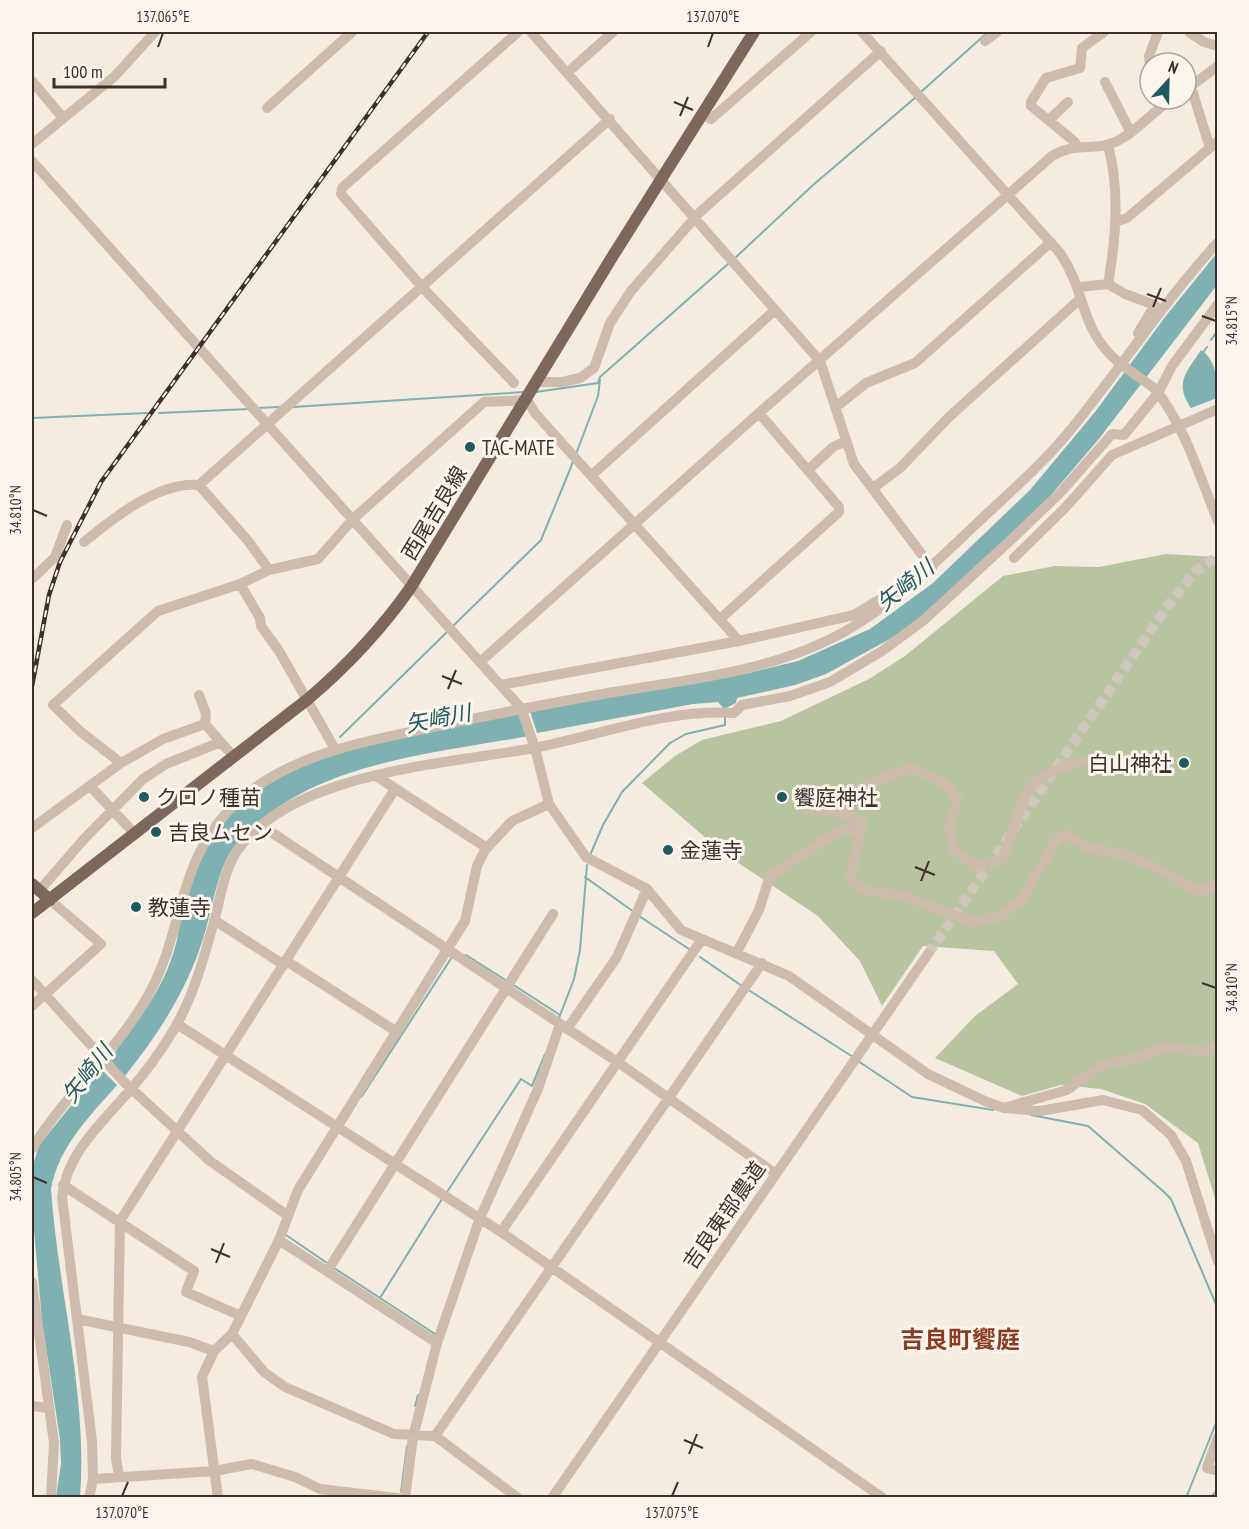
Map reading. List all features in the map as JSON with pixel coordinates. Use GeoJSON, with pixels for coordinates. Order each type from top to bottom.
{"type":"FeatureCollection","features":[{"type":"Feature","properties":{"kind":"main road","name":"西尾吉良線"},"geometry":{"type":"LineString","coordinates":[[32,913],[308,699],[346,667],[383,627],[411,587],[754,32]]}},
{"type":"Feature","properties":{"kind":"main road"},"geometry":{"type":"LineString","coordinates":[[35,887],[50,900]]}},
{"type":"Feature","properties":{"kind":"street"},"geometry":{"type":"LineString","coordinates":[[32,144],[115,76],[155,32]]}},
{"type":"Feature","properties":{"kind":"street"},"geometry":{"type":"LineString","coordinates":[[267,108],[352,32]]}},
{"type":"Feature","properties":{"kind":"street"},"geometry":{"type":"LineString","coordinates":[[514,383],[422,286],[341,194],[342,188],[518,32]]}},
{"type":"Feature","properties":{"kind":"street"},"geometry":{"type":"LineString","coordinates":[[531,32],[610,119],[694,219],[820,361],[854,464],[930,565]]}},
{"type":"Feature","properties":{"kind":"street"},"geometry":{"type":"LineString","coordinates":[[567,73],[613,32]]}},
{"type":"Feature","properties":{"kind":"street"},"geometry":{"type":"LineString","coordinates":[[702,115],[711,119],[810,32]]}},
{"type":"Feature","properties":{"kind":"street"},"geometry":{"type":"LineString","coordinates":[[985,41],[997,32]]}},
{"type":"Feature","properties":{"kind":"street"},"geometry":{"type":"LineString","coordinates":[[1076,147],[1075,142],[1031,106],[1042,81],[1080,68],[1082,48],[1104,32]]}},
{"type":"Feature","properties":{"kind":"street"},"geometry":{"type":"LineString","coordinates":[[1151,51],[1158,32]]}},
{"type":"Feature","properties":{"kind":"street"},"geometry":{"type":"LineString","coordinates":[[1189,32],[1204,42],[1218,46]]}},
{"type":"Feature","properties":{"kind":"street"},"geometry":{"type":"LineString","coordinates":[[865,33],[1051,242],[1067,264],[1079,287],[1080,299],[1093,335],[1102,348],[1164,398],[1180,428],[1218,521]]}},
{"type":"Feature","properties":{"kind":"street"},"geometry":{"type":"LineString","coordinates":[[537,384],[580,378],[594,368],[610,323],[631,291],[694,219],[881,51]]}},
{"type":"Feature","properties":{"kind":"street"},"geometry":{"type":"LineString","coordinates":[[1198,81],[1218,66]]}},
{"type":"Feature","properties":{"kind":"street"},"geometry":{"type":"LineString","coordinates":[[32,81],[63,118]]}},
{"type":"Feature","properties":{"kind":"street"},"geometry":{"type":"LineString","coordinates":[[1105,82],[1130,131]]}},
{"type":"Feature","properties":{"kind":"street"},"geometry":{"type":"LineString","coordinates":[[1048,120],[1068,102]]}},
{"type":"Feature","properties":{"kind":"street"},"geometry":{"type":"LineString","coordinates":[[1115,222],[1127,218],[1214,144],[1198,108]]}},
{"type":"Feature","properties":{"kind":"street"},"geometry":{"type":"LineString","coordinates":[[480,662],[1052,156],[1076,147],[1108,145],[1130,131],[1148,111]]}},
{"type":"Feature","properties":{"kind":"street"},"geometry":{"type":"LineString","coordinates":[[84,542],[122,511],[180,486],[199,485],[265,421],[278,417],[610,119]]}},
{"type":"Feature","properties":{"kind":"street"},"geometry":{"type":"LineString","coordinates":[[1108,145],[1114,169],[1115,222],[1108,284]]}},
{"type":"Feature","properties":{"kind":"street"},"geometry":{"type":"LineString","coordinates":[[32,161],[523,711],[549,804],[586,857],[647,889],[674,924],[702,939],[762,963],[807,987],[928,1074],[1004,1108],[1040,1111],[1103,1100],[1142,1110],[1171,1135],[1186,1161],[1218,1262]]}},
{"type":"Feature","properties":{"kind":"street"},"geometry":{"type":"LineString","coordinates":[[837,407],[866,383],[915,363],[1051,242]]}},
{"type":"Feature","properties":{"kind":"street"},"geometry":{"type":"LineString","coordinates":[[32,1149],[48,1123],[105,1062],[152,989],[168,952],[190,870],[213,830],[243,797],[261,783],[294,765],[335,749],[737,671],[784,658],[846,631],[893,601],[1056,447],[1135,344],[1218,242]]}},
{"type":"Feature","properties":{"kind":"street"},"geometry":{"type":"LineString","coordinates":[[1079,287],[1108,284],[1125,294],[1155,305],[1134,339],[1135,344]]}},
{"type":"Feature","properties":{"kind":"street"},"geometry":{"type":"LineString","coordinates":[[873,488],[900,468],[949,417],[1080,299]]}},
{"type":"Feature","properties":{"kind":"street"},"geometry":{"type":"LineString","coordinates":[[89,1497],[93,1479],[92,1442],[62,1197],[67,1169],[83,1144],[177,1024],[199,972],[234,856],[262,826],[289,806],[341,785],[418,765],[535,748],[669,716],[704,712],[734,714],[741,705],[790,696],[830,682],[859,666],[924,620],[1061,492],[1112,434],[1124,435],[1218,304]]}},
{"type":"Feature","properties":{"kind":"street"},"geometry":{"type":"LineString","coordinates":[[592,475],[775,310]]}},
{"type":"Feature","properties":{"kind":"street"},"geometry":{"type":"LineString","coordinates":[[121,763],[81,732],[53,705],[158,611],[240,584],[269,570],[318,559],[353,519],[483,402],[527,400],[535,413],[739,641]]}},
{"type":"Feature","properties":{"kind":"street"},"geometry":{"type":"LineString","coordinates":[[1014,558],[1065,508],[1112,455],[1180,428],[1218,409]]}},
{"type":"Feature","properties":{"kind":"street"},"geometry":{"type":"LineString","coordinates":[[720,619],[839,512],[839,507],[759,413]]}},
{"type":"Feature","properties":{"kind":"street"},"geometry":{"type":"LineString","coordinates":[[808,470],[833,447],[846,441]]}},
{"type":"Feature","properties":{"kind":"street"},"geometry":{"type":"LineString","coordinates":[[199,485],[249,542],[269,570]]}},
{"type":"Feature","properties":{"kind":"street"},"geometry":{"type":"LineString","coordinates":[[32,579],[55,557],[67,525]]}},
{"type":"Feature","properties":{"kind":"street"},"geometry":{"type":"LineString","coordinates":[[501,685],[739,641],[854,615],[907,583],[930,565]]}},
{"type":"Feature","properties":{"kind":"street"},"geometry":{"type":"LineString","coordinates":[[240,584],[260,618],[261,626],[308,699],[335,749]]}},
{"type":"Feature","properties":{"kind":"street"},"geometry":{"type":"LineString","coordinates":[[199,695],[206,714],[206,724],[234,756]]}},
{"type":"Feature","properties":{"kind":"street"},"geometry":{"type":"LineString","coordinates":[[32,828],[121,763],[163,739],[206,724]]}},
{"type":"Feature","properties":{"kind":"street"},"geometry":{"type":"LineString","coordinates":[[35,887],[143,779],[166,764],[221,742]]}},
{"type":"Feature","properties":{"kind":"street"},"geometry":{"type":"LineString","coordinates":[[1084,761],[1057,767],[1033,784],[1018,808],[1002,860],[976,867],[953,849],[949,826],[957,798],[943,782],[910,768],[826,801],[812,798],[808,810],[819,809],[852,816],[862,822],[850,880],[865,891],[902,895],[972,922],[1000,916],[1022,900],[1054,843],[1065,834],[1089,848],[1127,855],[1159,869],[1200,892],[1218,883]]}},
{"type":"Feature","properties":{"kind":"street"},"geometry":{"type":"LineString","coordinates":[[376,776],[487,848]]}},
{"type":"Feature","properties":{"kind":"street"},"geometry":{"type":"LineString","coordinates":[[91,787],[135,834]]}},
{"type":"Feature","properties":{"kind":"street"},"geometry":{"type":"LineString","coordinates":[[119,1476],[116,1458],[120,1221],[228,1055],[395,789]]}},
{"type":"Feature","properties":{"kind":"street"},"geometry":{"type":"LineString","coordinates":[[218,1497],[202,1377],[214,1351],[232,1334],[279,1240],[298,1190],[465,921],[477,866],[487,848],[512,821],[549,804]]}},
{"type":"Feature","properties":{"kind":"street"},"geometry":{"type":"LineString","coordinates":[[262,826],[506,986],[671,1098],[776,1174]]}},
{"type":"Feature","properties":{"kind":"street"},"geometry":{"type":"LineString","coordinates":[[737,952],[759,910],[770,876],[844,828],[860,833]]}},
{"type":"Feature","properties":{"kind":"street"},"geometry":{"type":"LineString","coordinates":[[405,1497],[413,1437],[437,1343],[480,1218],[564,1026],[617,957],[647,889]]}},
{"type":"Feature","properties":{"kind":"street"},"geometry":{"type":"LineString","coordinates":[[32,1006],[101,944],[50,900]]}},
{"type":"Feature","properties":{"kind":"street"},"geometry":{"type":"LineString","coordinates":[[328,1270],[553,914]]}},
{"type":"Feature","properties":{"kind":"street"},"geometry":{"type":"LineString","coordinates":[[214,920],[397,1032]]}},
{"type":"Feature","properties":{"kind":"street"},"geometry":{"type":"LineString","coordinates":[[501,1232],[702,939]]}},
{"type":"Feature","properties":{"kind":"street","name":"吉良東部農道"},"geometry":{"type":"LineString","coordinates":[[552,1497],[928,954]]}},
{"type":"Feature","properties":{"kind":"street"},"geometry":{"type":"LineString","coordinates":[[435,1436],[671,1098],[762,963]]}},
{"type":"Feature","properties":{"kind":"street"},"geometry":{"type":"LineString","coordinates":[[32,980],[105,1062],[178,1132],[210,1161],[287,1215]]}},
{"type":"Feature","properties":{"kind":"street"},"geometry":{"type":"LineString","coordinates":[[177,1024],[501,1232],[884,1497]]}},
{"type":"Feature","properties":{"kind":"street"},"geometry":{"type":"LineString","coordinates":[[1004,1108],[1067,1090],[1102,1065],[1137,1058],[1165,1047],[1206,1052],[1218,1045]]}},
{"type":"Feature","properties":{"kind":"street"},"geometry":{"type":"LineString","coordinates":[[63,1185],[194,1270],[186,1292],[241,1316]]}},
{"type":"Feature","properties":{"kind":"street"},"geometry":{"type":"LineString","coordinates":[[279,1240],[437,1343]]}},
{"type":"Feature","properties":{"kind":"street"},"geometry":{"type":"LineString","coordinates":[[32,1282],[55,1464],[51,1497]]}},
{"type":"Feature","properties":{"kind":"street"},"geometry":{"type":"LineString","coordinates":[[77,1319],[189,1342],[214,1351]]}},
{"type":"Feature","properties":{"kind":"street"},"geometry":{"type":"LineString","coordinates":[[232,1334],[264,1372],[285,1387],[394,1434],[413,1437],[435,1436],[518,1497]]}},
{"type":"Feature","properties":{"kind":"street"},"geometry":{"type":"LineString","coordinates":[[32,1406],[48,1408]]}},
{"type":"Feature","properties":{"kind":"street"},"geometry":{"type":"LineString","coordinates":[[1218,1437],[1207,1468],[1218,1471]]}},
{"type":"Feature","properties":{"kind":"street"},"geometry":{"type":"LineString","coordinates":[[93,1479],[214,1471],[252,1464],[320,1489],[397,1497]]}},
{"type":"Feature","properties":{"kind":"green space"},"geometry":{"type":"Polygon","coordinates":[[[1166,554],[1217,557],[1217,1205],[1198,1143],[1145,1104],[1101,1089],[1061,1085],[1022,1096],[935,1058],[975,1016],[1018,984],[994,951],[923,946],[882,1006],[860,961],[818,916],[722,852],[642,783],[675,756],[702,740],[781,721],[869,679],[905,656],[1003,576],[1055,566],[1099,567],[1166,554]]]}},
{"type":"Feature","properties":{"kind":"water"},"geometry":{"type":"Polygon","coordinates":[[[1217,253],[1217,285],[1098,440],[1034,515],[957,587],[899,634],[826,674],[795,685],[737,698],[736,703],[724,709],[718,702],[693,704],[537,733],[530,711],[749,673],[798,661],[870,629],[933,583],[1030,490],[1095,412],[1165,317],[1217,253]]]}},
{"type":"Feature","properties":{"kind":"water"},"geometry":{"type":"Polygon","coordinates":[[[1201,350],[1213,365],[1217,398],[1191,408],[1183,392],[1184,378],[1201,350]]]}},
{"type":"Feature","properties":{"kind":"water"},"geometry":{"type":"Polygon","coordinates":[[[517,711],[529,736],[418,755],[380,764],[343,775],[308,790],[276,808],[236,845],[228,856],[222,869],[196,958],[180,994],[160,1028],[125,1076],[109,1060],[155,995],[169,966],[187,888],[204,851],[221,824],[245,798],[278,777],[316,760],[357,746],[517,711]]]}},
{"type":"Feature","properties":{"kind":"water"},"geometry":{"type":"Polygon","coordinates":[[[101,1069],[117,1085],[76,1133],[61,1159],[51,1189],[76,1382],[81,1459],[80,1497],[56,1497],[61,1464],[60,1439],[42,1321],[32,1207],[32,1169],[39,1145],[101,1069]]]}},
{"type":"Feature","properties":{"kind":"waterway"},"geometry":{"type":"LineString","coordinates":[[922,91],[988,32]]}},
{"type":"Feature","properties":{"kind":"waterway"},"geometry":{"type":"LineString","coordinates":[[735,258],[812,186],[916,97]]}},
{"type":"Feature","properties":{"kind":"waterway"},"geometry":{"type":"LineString","coordinates":[[536,392],[598,383],[600,377],[728,264]]}},
{"type":"Feature","properties":{"kind":"waterway"},"geometry":{"type":"LineString","coordinates":[[1211,340],[1218,330]]}},
{"type":"Feature","properties":{"kind":"waterway"},"geometry":{"type":"LineString","coordinates":[[1202,354],[1207,347]]}},
{"type":"Feature","properties":{"kind":"waterway"},"geometry":{"type":"LineString","coordinates":[[576,454],[598,396],[600,380]]}},
{"type":"Feature","properties":{"kind":"waterway"},"geometry":{"type":"LineString","coordinates":[[293,407],[524,392]]}},
{"type":"Feature","properties":{"kind":"waterway"},"geometry":{"type":"LineString","coordinates":[[257,408],[279,407]]}},
{"type":"Feature","properties":{"kind":"waterway"},"geometry":{"type":"LineString","coordinates":[[159,413],[249,409]]}},
{"type":"Feature","properties":{"kind":"waterway"},"geometry":{"type":"LineString","coordinates":[[32,418],[147,413]]}},
{"type":"Feature","properties":{"kind":"waterway"},"geometry":{"type":"LineString","coordinates":[[453,626],[541,540],[573,462]]}},
{"type":"Feature","properties":{"kind":"waterway"},"geometry":{"type":"LineString","coordinates":[[340,737],[447,632]]}},
{"type":"Feature","properties":{"kind":"waterway"},"geometry":{"type":"LineString","coordinates":[[591,853],[603,825],[622,792],[670,743],[686,734],[725,725],[725,717]]}},
{"type":"Feature","properties":{"kind":"waterway"},"geometry":{"type":"LineString","coordinates":[[559,1018],[574,979],[580,950],[587,865]]}},
{"type":"Feature","properties":{"kind":"waterway"},"geometry":{"type":"LineString","coordinates":[[585,877],[634,912]]}},
{"type":"Feature","properties":{"kind":"waterway"},"geometry":{"type":"LineString","coordinates":[[639,916],[689,949]]}},
{"type":"Feature","properties":{"kind":"waterway"},"geometry":{"type":"LineString","coordinates":[[466,955],[507,981]]}},
{"type":"Feature","properties":{"kind":"waterway"},"geometry":{"type":"LineString","coordinates":[[362,1096],[452,957]]}},
{"type":"Feature","properties":{"kind":"waterway"},"geometry":{"type":"LineString","coordinates":[[700,957],[742,986]]}},
{"type":"Feature","properties":{"kind":"waterway"},"geometry":{"type":"LineString","coordinates":[[512,984],[560,1015]]}},
{"type":"Feature","properties":{"kind":"waterway"},"geometry":{"type":"LineString","coordinates":[[747,989],[853,1057]]}},
{"type":"Feature","properties":{"kind":"waterway"},"geometry":{"type":"LineString","coordinates":[[447,1192],[521,1079],[532,1086],[545,1054]]}},
{"type":"Feature","properties":{"kind":"waterway"},"geometry":{"type":"LineString","coordinates":[[858,1061],[912,1097],[993,1110]]}},
{"type":"Feature","properties":{"kind":"waterway"},"geometry":{"type":"LineString","coordinates":[[1031,1115],[1088,1126],[1171,1199],[1218,1309]]}},
{"type":"Feature","properties":{"kind":"waterway"},"geometry":{"type":"LineString","coordinates":[[435,1334],[380,1298],[442,1199]]}},
{"type":"Feature","properties":{"kind":"waterway"},"geometry":{"type":"LineString","coordinates":[[286,1235],[327,1263]]}},
{"type":"Feature","properties":{"kind":"waterway"},"geometry":{"type":"LineString","coordinates":[[334,1268],[380,1298]]}},
{"type":"Feature","properties":{"kind":"waterway"},"geometry":{"type":"LineString","coordinates":[[415,1406],[418,1395]]}},
{"type":"Feature","properties":{"kind":"waterway"},"geometry":{"type":"LineString","coordinates":[[1186,1498],[1218,1418]]}},
{"type":"Feature","properties":{"kind":"waterway"},"geometry":{"type":"LineString","coordinates":[[401,1492],[407,1446]]}},
{"type":"Feature","properties":{"kind":"waterway"},"geometry":{"type":"LineString","coordinates":[[1209,1498],[1218,1490]]}},
{"type":"Feature","properties":{"kind":"tunnel"},"geometry":{"type":"LineString","coordinates":[[928,954],[1169,604],[1196,571],[1218,556]]}},
{"type":"Feature","properties":{"kind":"railway"},"geometry":{"type":"LineString","coordinates":[[32,686],[49,595],[60,562],[101,482],[428,32]]}},
{"type":"Feature","properties":{"kind":"place","name":"TAC-MATE"},"geometry":{"type":"Point","coordinates":[470,447]}},
{"type":"Feature","properties":{"kind":"place","name":"白山神社"},"geometry":{"type":"Point","coordinates":[1184,763]}},
{"type":"Feature","properties":{"kind":"place","name":"クロノ種苗"},"geometry":{"type":"Point","coordinates":[144,797]}},
{"type":"Feature","properties":{"kind":"place","name":"饗庭神社"},"geometry":{"type":"Point","coordinates":[782,797]}},
{"type":"Feature","properties":{"kind":"place","name":"吉良ムセン"},"geometry":{"type":"Point","coordinates":[156,832]}},
{"type":"Feature","properties":{"kind":"place","name":"金蓮寺"},"geometry":{"type":"Point","coordinates":[668,850]}},
{"type":"Feature","properties":{"kind":"place","name":"教蓮寺"},"geometry":{"type":"Point","coordinates":[136,907]}},
{"type":"Feature","properties":{"kind":"district","name":"吉良町饗庭"},"geometry":{"type":"Point","coordinates":[960,1339]}},
{"type":"Feature","properties":{"kind":"water label","name":"矢崎川"},"geometry":{"type":"Point","coordinates":[905,585]}},
{"type":"Feature","properties":{"kind":"water label","name":"矢崎川"},"geometry":{"type":"Point","coordinates":[438,718]}},
{"type":"Feature","properties":{"kind":"water label","name":"矢崎川"},"geometry":{"type":"Point","coordinates":[87,1073]}}]}
